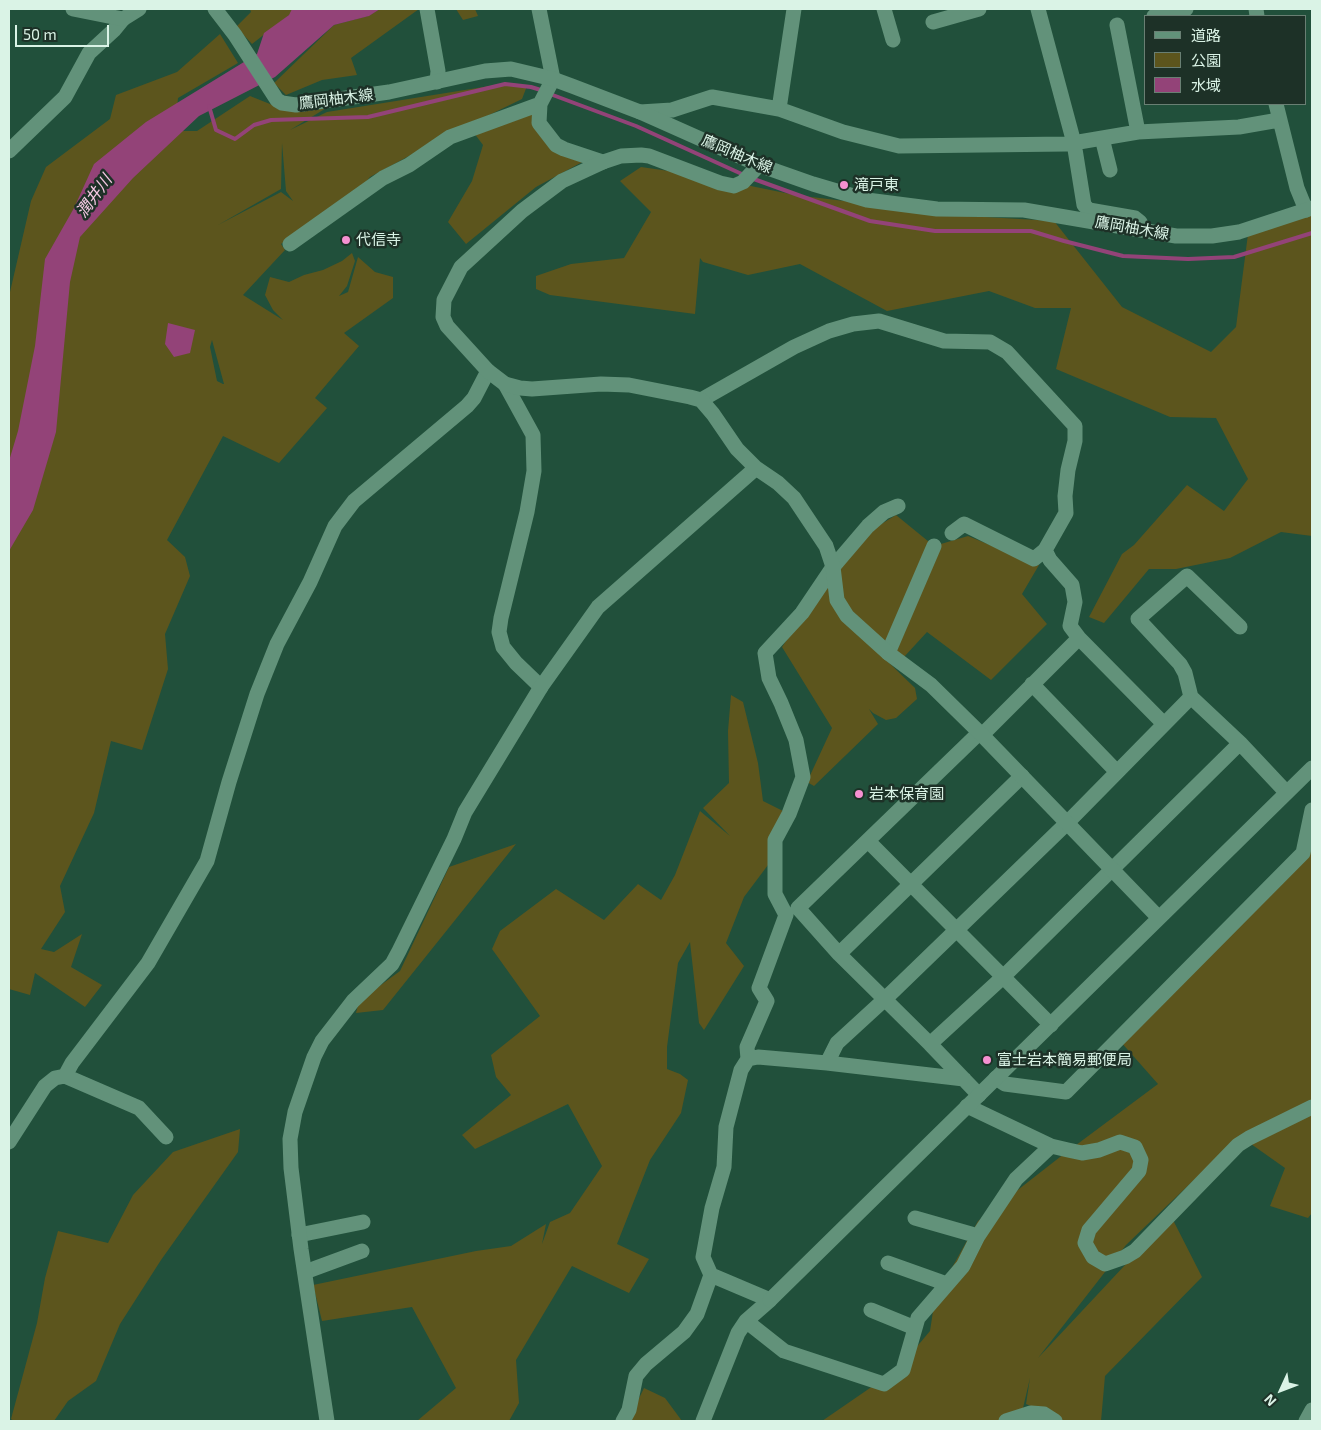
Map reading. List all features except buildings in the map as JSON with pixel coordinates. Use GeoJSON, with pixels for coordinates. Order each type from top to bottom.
{"type":"FeatureCollection","features":[{"type":"Feature","properties":{"kind":"street"},"geometry":{"type":"LineString","coordinates":[[73,9],[123,19]]}},
{"type":"Feature","properties":{"kind":"street"},"geometry":{"type":"LineString","coordinates":[[9,151],[65,97],[89,53],[123,19],[139,9]]}},
{"type":"Feature","properties":{"kind":"street","name":"鷹岡柚木線"},"geometry":{"type":"LineString","coordinates":[[215,9],[235,35],[277,100],[282,103],[296,105],[389,92],[485,71],[511,69],[553,79],[640,112],[759,165],[867,200],[937,209],[1024,210],[1176,236],[1212,236],[1239,232],[1309,209]]}},
{"type":"Feature","properties":{"kind":"street"},"geometry":{"type":"LineString","coordinates":[[427,9],[438,71],[437,82]]}},
{"type":"Feature","properties":{"kind":"street"},"geometry":{"type":"LineString","coordinates":[[539,9],[553,79],[540,104],[540,123],[556,145],[603,162]]}},
{"type":"Feature","properties":{"kind":"street"},"geometry":{"type":"LineString","coordinates":[[779,109],[794,9]]}},
{"type":"Feature","properties":{"kind":"street"},"geometry":{"type":"LineString","coordinates":[[884,9],[893,40]]}},
{"type":"Feature","properties":{"kind":"street"},"geometry":{"type":"LineString","coordinates":[[933,21],[979,9]]}},
{"type":"Feature","properties":{"kind":"street"},"geometry":{"type":"LineString","coordinates":[[1038,9],[1074,143],[1084,205],[1089,210],[1136,218],[1144,230]]}},
{"type":"Feature","properties":{"kind":"street"},"geometry":{"type":"LineString","coordinates":[[1159,15],[1186,9]]}},
{"type":"Feature","properties":{"kind":"street"},"geometry":{"type":"LineString","coordinates":[[1116,25],[1138,132]]}},
{"type":"Feature","properties":{"kind":"street"},"geometry":{"type":"LineString","coordinates":[[640,112],[672,110],[712,97],[779,109],[843,132],[899,146],[1074,143],[1138,132],[1238,127],[1279,120]]}},
{"type":"Feature","properties":{"kind":"street"},"geometry":{"type":"LineString","coordinates":[[290,244],[383,178],[409,165],[450,137],[540,104]]}},
{"type":"Feature","properties":{"kind":"street"},"geometry":{"type":"LineString","coordinates":[[1276,105],[1297,188],[1309,209]]}},
{"type":"Feature","properties":{"kind":"street"},"geometry":{"type":"LineString","coordinates":[[1102,138],[1110,170]]}},
{"type":"Feature","properties":{"kind":"street"},"geometry":{"type":"LineString","coordinates":[[759,165],[743,182],[734,186],[720,184],[642,154],[621,156],[603,162],[562,181],[522,211],[461,268],[444,300],[443,317],[446,326],[488,371],[505,384],[532,389],[601,384],[629,385],[701,400],[737,449],[756,468],[778,483],[794,498],[826,546],[834,567],[837,600],[847,616],[888,653],[931,685],[1159,918]]}},
{"type":"Feature","properties":{"kind":"street"},"geometry":{"type":"LineString","coordinates":[[701,400],[794,346],[829,331],[853,324],[879,321],[944,341],[990,342],[1008,352],[1075,426],[1075,441],[1068,470],[1065,496],[1066,513],[1045,550],[1034,559],[964,524],[952,533]]}},
{"type":"Feature","properties":{"kind":"street"},"geometry":{"type":"LineString","coordinates":[[65,1076],[72,1063],[148,963],[207,861],[229,782],[257,694],[277,644],[310,582],[335,526],[354,501],[468,406],[488,371]]}},
{"type":"Feature","properties":{"kind":"street"},"geometry":{"type":"LineString","coordinates":[[505,384],[533,435],[534,471],[527,512],[500,618],[499,632],[503,647],[516,663],[541,687]]}},
{"type":"Feature","properties":{"kind":"street"},"geometry":{"type":"LineString","coordinates":[[327,1421],[291,1168],[290,1139],[295,1112],[314,1057],[322,1041],[353,1000],[392,964],[454,839],[465,812],[541,687],[598,607],[756,468]]}},
{"type":"Feature","properties":{"kind":"street"},"geometry":{"type":"LineString","coordinates":[[770,1300],[711,1275],[703,1257],[712,1208],[724,1167],[726,1127],[741,1070],[748,1059],[747,1047],[767,1001],[759,988],[786,915],[775,894],[775,840],[789,814],[803,777],[796,740],[769,678],[764,652],[802,613],[834,567],[868,526],[884,512],[898,506]]}},
{"type":"Feature","properties":{"kind":"street"},"geometry":{"type":"LineString","coordinates":[[888,653],[934,546]]}},
{"type":"Feature","properties":{"kind":"street"},"geometry":{"type":"LineString","coordinates":[[1045,550],[1050,560],[1072,585],[1075,602],[1070,626],[1079,638],[1164,724]]}},
{"type":"Feature","properties":{"kind":"street"},"geometry":{"type":"LineString","coordinates":[[1240,627],[1187,576],[1138,619],[1180,664],[1185,673],[1191,697],[1240,743],[1286,792]]}},
{"type":"Feature","properties":{"kind":"street"},"geometry":{"type":"LineString","coordinates":[[979,1094],[839,954],[798,908],[1079,638]]}},
{"type":"Feature","properties":{"kind":"street"},"geometry":{"type":"LineString","coordinates":[[1032,684],[1117,772]]}},
{"type":"Feature","properties":{"kind":"street"},"geometry":{"type":"LineString","coordinates":[[827,1063],[837,1042],[885,999],[1068,823],[1191,697]]}},
{"type":"Feature","properties":{"kind":"street"},"geometry":{"type":"LineString","coordinates":[[930,1044],[1003,977],[1240,743]]}},
{"type":"Feature","properties":{"kind":"street"},"geometry":{"type":"LineString","coordinates":[[703,1421],[738,1333],[746,1321],[770,1300],[1312,768]]}},
{"type":"Feature","properties":{"kind":"street"},"geometry":{"type":"LineString","coordinates":[[839,954],[1022,776]]}},
{"type":"Feature","properties":{"kind":"street"},"geometry":{"type":"LineString","coordinates":[[996,1078],[1005,1084],[1066,1092],[1303,853],[1312,810]]}},
{"type":"Feature","properties":{"kind":"street"},"geometry":{"type":"LineString","coordinates":[[868,840],[1051,1025]]}},
{"type":"Feature","properties":{"kind":"street"},"geometry":{"type":"LineString","coordinates":[[748,1059],[758,1057],[827,1063],[964,1078]]}},
{"type":"Feature","properties":{"kind":"street"},"geometry":{"type":"LineString","coordinates":[[9,1142],[45,1086],[55,1078],[65,1076],[138,1108],[166,1137]]}},
{"type":"Feature","properties":{"kind":"street"},"geometry":{"type":"LineString","coordinates":[[967,1106],[1051,1146],[1082,1153],[1099,1150],[1120,1142],[1135,1147],[1141,1160],[1139,1171],[1089,1230],[1085,1243],[1093,1257],[1105,1264],[1135,1251],[1238,1145],[1312,1107]]}},
{"type":"Feature","properties":{"kind":"street"},"geometry":{"type":"LineString","coordinates":[[746,1321],[784,1351],[884,1384],[903,1370],[918,1318],[963,1266],[978,1236],[1016,1179],[1051,1146]]}},
{"type":"Feature","properties":{"kind":"street"},"geometry":{"type":"LineString","coordinates":[[915,1218],[978,1236]]}},
{"type":"Feature","properties":{"kind":"street"},"geometry":{"type":"LineString","coordinates":[[299,1234],[363,1222]]}},
{"type":"Feature","properties":{"kind":"street"},"geometry":{"type":"LineString","coordinates":[[305,1272],[362,1251]]}},
{"type":"Feature","properties":{"kind":"street"},"geometry":{"type":"LineString","coordinates":[[888,1263],[947,1284]]}},
{"type":"Feature","properties":{"kind":"street"},"geometry":{"type":"LineString","coordinates":[[623,1421],[628,1410],[636,1376],[646,1364],[684,1332],[697,1314],[711,1275]]}},
{"type":"Feature","properties":{"kind":"street"},"geometry":{"type":"LineString","coordinates":[[871,1310],[915,1328]]}},
{"type":"Feature","properties":{"kind":"street"},"geometry":{"type":"LineString","coordinates":[[1306,1421],[1312,1410]]}},
{"type":"Feature","properties":{"kind":"street"},"geometry":{"type":"LineString","coordinates":[[1006,1421],[1031,1413],[1044,1414],[1055,1421]]}},
{"type":"Feature","properties":{"kind":"green space"},"geometry":{"type":"Polygon","coordinates":[[[250,9],[294,9],[293,12],[252,44],[236,27],[251,12],[250,9]]]}},
{"type":"Feature","properties":{"kind":"green space"},"geometry":{"type":"Polygon","coordinates":[[[380,9],[419,9],[351,58],[357,75],[322,80],[286,95],[274,83],[334,25],[368,16],[380,9]]]}},
{"type":"Feature","properties":{"kind":"green space"},"geometry":{"type":"Polygon","coordinates":[[[456,9],[475,9],[478,16],[463,20],[456,9]]]}},
{"type":"Feature","properties":{"kind":"green space"},"geometry":{"type":"Polygon","coordinates":[[[220,34],[238,63],[178,98],[175,131],[197,131],[250,96],[280,108],[328,107],[290,130],[327,112],[496,85],[527,86],[522,99],[446,136],[370,177],[361,188],[311,221],[281,244],[285,250],[243,295],[283,320],[273,310],[265,295],[270,277],[289,282],[304,275],[323,270],[342,261],[352,253],[355,261],[347,286],[339,296],[348,292],[358,257],[375,272],[393,277],[393,298],[344,333],[359,346],[315,398],[327,408],[279,463],[223,436],[167,540],[185,557],[190,576],[165,634],[168,669],[142,750],[111,741],[94,813],[60,886],[65,912],[41,949],[54,952],[82,934],[71,967],[102,985],[85,1007],[35,973],[30,995],[9,989],[10,292],[31,201],[46,167],[110,119],[116,95],[177,72],[220,34]],[[282,143],[281,189],[218,225],[281,192],[293,201],[286,191],[282,143]],[[212,340],[210,347],[217,381],[224,384],[212,340]]]}},
{"type":"Feature","properties":{"kind":"green space"},"geometry":{"type":"Polygon","coordinates":[[[535,106],[542,134],[586,160],[536,187],[466,244],[448,222],[472,181],[483,145],[471,129],[535,106]]]}},
{"type":"Feature","properties":{"kind":"green space"},"geometry":{"type":"Polygon","coordinates":[[[641,167],[697,175],[795,195],[968,216],[1054,221],[1122,307],[1211,352],[1236,327],[1248,234],[1312,215],[1312,536],[1281,532],[1230,558],[1176,569],[1149,569],[1104,623],[1089,617],[1122,554],[1134,545],[1187,485],[1224,511],[1248,479],[1216,418],[1170,417],[1056,369],[1071,308],[1035,308],[989,291],[887,311],[800,264],[748,275],[703,262],[700,258],[695,314],[550,295],[536,289],[536,276],[571,264],[624,258],[651,212],[620,181],[641,167]]]}},
{"type":"Feature","properties":{"kind":"green space"},"geometry":{"type":"Polygon","coordinates":[[[896,515],[934,546],[968,536],[1039,565],[1022,594],[1047,624],[991,680],[927,632],[904,657],[882,656],[915,688],[917,699],[896,718],[886,720],[869,709],[878,724],[814,786],[807,782],[832,728],[782,647],[812,602],[870,531],[896,515]]]}},
{"type":"Feature","properties":{"kind":"green space"},"geometry":{"type":"Polygon","coordinates":[[[731,695],[743,702],[758,763],[763,801],[785,812],[780,849],[744,897],[726,943],[744,966],[704,1030],[699,1023],[690,942],[678,963],[667,1047],[667,1069],[680,1074],[688,1080],[681,1113],[650,1160],[617,1244],[649,1259],[629,1293],[572,1266],[516,1360],[519,1403],[509,1421],[417,1421],[456,1388],[412,1307],[322,1321],[313,1285],[476,1251],[511,1246],[546,1224],[542,1244],[550,1222],[570,1213],[602,1166],[568,1104],[475,1149],[462,1135],[511,1095],[496,1077],[491,1055],[540,1016],[492,949],[500,931],[556,889],[604,920],[638,884],[661,900],[675,875],[700,811],[730,836],[703,808],[729,783],[728,731],[731,695]]]}},
{"type":"Feature","properties":{"kind":"green space"},"geometry":{"type":"Polygon","coordinates":[[[516,844],[383,1010],[356,1013],[359,1001],[400,971],[449,867],[516,844]]]}},
{"type":"Feature","properties":{"kind":"green space"},"geometry":{"type":"Polygon","coordinates":[[[1312,850],[1312,1105],[1196,1178],[1126,1245],[1038,1358],[1140,1249],[1173,1220],[1202,1277],[1105,1376],[1101,1421],[1065,1421],[1026,1404],[1030,1378],[1020,1421],[822,1421],[886,1377],[909,1356],[930,1331],[935,1298],[978,1221],[1158,1084],[1120,1041],[1312,850]]]}},
{"type":"Feature","properties":{"kind":"green space"},"geometry":{"type":"Polygon","coordinates":[[[1312,1113],[1312,1213],[1308,1218],[1270,1206],[1285,1168],[1251,1144],[1312,1113]]]}},
{"type":"Feature","properties":{"kind":"green space"},"geometry":{"type":"Polygon","coordinates":[[[240,1129],[238,1152],[161,1260],[120,1324],[96,1381],[68,1401],[54,1421],[14,1421],[11,1419],[37,1323],[45,1278],[58,1231],[108,1243],[133,1195],[173,1152],[240,1129]]]}},
{"type":"Feature","properties":{"kind":"green space"},"geometry":{"type":"Polygon","coordinates":[[[644,1388],[665,1398],[682,1421],[628,1421],[644,1388]]]}},
{"type":"Feature","properties":{"kind":"water","name":"潤井川"},"geometry":{"type":"Polygon","coordinates":[[[292,9],[380,9],[369,16],[334,25],[275,77],[199,116],[133,178],[80,237],[70,282],[56,432],[33,510],[9,551],[9,461],[18,431],[35,346],[45,259],[74,208],[94,164],[146,122],[257,54],[264,33],[289,15],[292,9]]]}},
{"type":"Feature","properties":{"kind":"water"},"geometry":{"type":"Polygon","coordinates":[[[168,323],[195,330],[190,353],[174,357],[165,344],[168,323]]]}},
{"type":"Feature","properties":{"kind":"waterway"},"geometry":{"type":"LineString","coordinates":[[209,106],[216,130],[235,139],[254,125],[271,120],[368,117],[505,84],[531,87],[544,91]]}},
{"type":"Feature","properties":{"kind":"waterway"},"geometry":{"type":"LineString","coordinates":[[550,94],[636,126],[744,175]]}},
{"type":"Feature","properties":{"kind":"waterway"},"geometry":{"type":"LineString","coordinates":[[751,178],[870,221],[935,231],[1031,231],[1123,256],[1188,259],[1234,257],[1312,233]]}},
{"type":"Feature","properties":{"kind":"place","name":"滝戸東"},"geometry":{"type":"Point","coordinates":[844,185]}},
{"type":"Feature","properties":{"kind":"place","name":"代信寺"},"geometry":{"type":"Point","coordinates":[346,240]}},
{"type":"Feature","properties":{"kind":"place","name":"岩本保育園"},"geometry":{"type":"Point","coordinates":[859,794]}},
{"type":"Feature","properties":{"kind":"place","name":"富士岩本簡易郵便局"},"geometry":{"type":"Point","coordinates":[987,1060]}}]}
